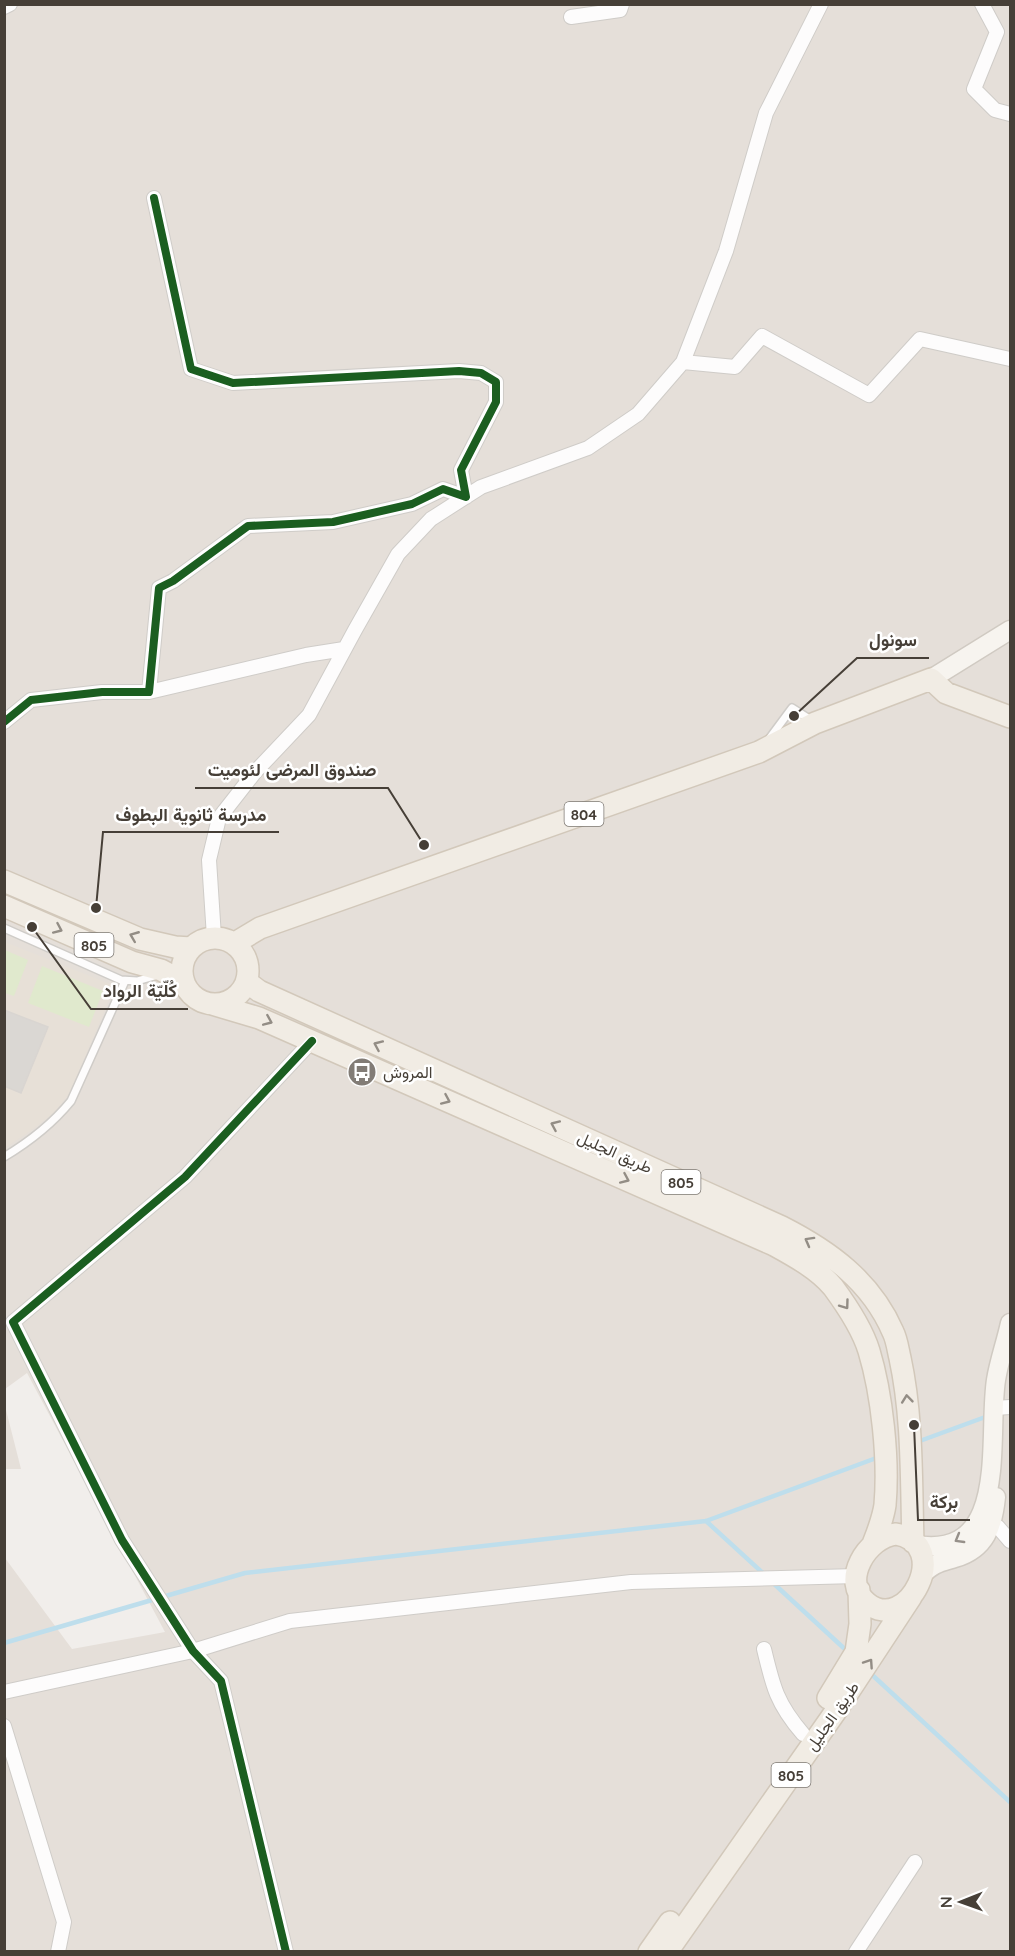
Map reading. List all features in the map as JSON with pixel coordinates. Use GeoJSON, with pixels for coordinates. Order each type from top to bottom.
{"type":"FeatureCollection","features":[{"type":"Feature","properties":{"kind":"main road"},"geometry":{"type":"LineString","coordinates":[[931,679],[946,693],[1011,717]]}},
{"type":"Feature","properties":{"kind":"main road","name":"804"},"geometry":{"type":"LineString","coordinates":[[235,943],[260,928],[759,752],[816,723],[931,679]]}},
{"type":"Feature","properties":{"kind":"main road","name":"805"},"geometry":{"type":"LineString","coordinates":[[4,881],[140,939],[191,948]]}},
{"type":"Feature","properties":{"kind":"main road","name":"805"},"geometry":{"type":"LineString","coordinates":[[4,906],[132,962],[176,977],[201,1001],[212,1004]]}},
{"type":"Feature","properties":{"kind":"main road"},"geometry":{"type":"LineString","coordinates":[[176,977],[182,975],[187,953],[204,939],[214,937],[235,943],[247,960],[249,971],[247,982],[242,991],[233,999],[212,1004]]}},
{"type":"Feature","properties":{"kind":"main road","name":"طريق الجليل"},"geometry":{"type":"LineString","coordinates":[[247,982],[259,991],[782,1227],[829,1253],[852,1273],[877,1302],[894,1333],[905,1381],[914,1543]]}},
{"type":"Feature","properties":{"kind":"main road","name":"طريق الجليل"},"geometry":{"type":"LineString","coordinates":[[212,1004],[259,1018],[312,1041],[774,1245],[801,1260],[831,1285],[853,1316],[869,1349],[883,1431],[886,1472],[885,1505],[873,1544]]}},
{"type":"Feature","properties":{"kind":"main road"},"geometry":{"type":"LineString","coordinates":[[873,1544],[882,1538],[896,1534],[914,1543]]}},
{"type":"Feature","properties":{"kind":"main road","name":"805"},"geometry":{"type":"LineString","coordinates":[[911,1597],[918,1589],[922,1575],[922,1558],[914,1543]]}},
{"type":"Feature","properties":{"kind":"main road","name":"805"},"geometry":{"type":"LineString","coordinates":[[858,1583],[862,1557],[873,1544]]}},
{"type":"Feature","properties":{"kind":"main road"},"geometry":{"type":"LineString","coordinates":[[858,1583],[865,1601],[877,1608],[894,1608],[911,1597]]}},
{"type":"Feature","properties":{"kind":"main road","name":"طريق الجليل"},"geometry":{"type":"LineString","coordinates":[[649,1952],[825,1703],[856,1652],[860,1624],[858,1583]]}},
{"type":"Feature","properties":{"kind":"main road","name":"طريق الجليل"},"geometry":{"type":"LineString","coordinates":[[667,1952],[838,1708],[911,1597]]}},
{"type":"Feature","properties":{"kind":"street"},"geometry":{"type":"LineString","coordinates":[[4,7],[10,4]]}},
{"type":"Feature","properties":{"kind":"street"},"geometry":{"type":"LineString","coordinates":[[571,18],[620,10],[622,4]]}},
{"type":"Feature","properties":{"kind":"street"},"geometry":{"type":"LineString","coordinates":[[214,937],[209,860],[219,818],[255,772],[309,715],[398,554],[431,519],[481,487],[588,448],[638,414],[683,363],[726,251],[766,113],[820,4]]}},
{"type":"Feature","properties":{"kind":"street"},"geometry":{"type":"LineString","coordinates":[[982,4],[997,32],[974,89],[995,110],[1011,114]]}},
{"type":"Feature","properties":{"kind":"street"},"geometry":{"type":"LineString","coordinates":[[154,198],[191,369],[232,383],[459,371],[481,373],[496,382],[496,402],[461,470],[466,497]]}},
{"type":"Feature","properties":{"kind":"street"},"geometry":{"type":"LineString","coordinates":[[683,363],[735,367],[762,336],[869,395],[920,339],[1011,359]]}},
{"type":"Feature","properties":{"kind":"street"},"geometry":{"type":"LineString","coordinates":[[149,692],[159,588],[173,581],[248,526],[333,522],[412,504],[443,489],[466,497]]}},
{"type":"Feature","properties":{"kind":"street"},"geometry":{"type":"LineString","coordinates":[[931,679],[1011,630]]}},
{"type":"Feature","properties":{"kind":"street"},"geometry":{"type":"LineString","coordinates":[[4,722],[31,700],[102,692],[149,692],[306,655],[344,649]]}},
{"type":"Feature","properties":{"kind":"street"},"geometry":{"type":"LineString","coordinates":[[286,1952],[221,1681],[193,1651],[122,1540],[9,1323],[184,1177],[312,1041]]}},
{"type":"Feature","properties":{"kind":"street"},"geometry":{"type":"LineString","coordinates":[[922,1575],[939,1561],[956,1558],[977,1546],[985,1538],[994,1450],[1003,1408],[996,1380],[1011,1323]]}},
{"type":"Feature","properties":{"kind":"street"},"geometry":{"type":"LineString","coordinates":[[914,1543],[936,1547],[952,1544],[964,1538],[986,1519]]}},
{"type":"Feature","properties":{"kind":"street"},"geometry":{"type":"LineString","coordinates":[[986,1519],[1011,1541]]}},
{"type":"Feature","properties":{"kind":"street"},"geometry":{"type":"LineString","coordinates":[[4,1692],[193,1651],[290,1621],[631,1582],[858,1583]]}},
{"type":"Feature","properties":{"kind":"street"},"geometry":{"type":"LineString","coordinates":[[764,1649],[772,1685],[786,1713],[803,1734]]}},
{"type":"Feature","properties":{"kind":"street"},"geometry":{"type":"LineString","coordinates":[[4,1726],[64,1923],[58,1952]]}},
{"type":"Feature","properties":{"kind":"street"},"geometry":{"type":"LineString","coordinates":[[856,1952],[915,1862]]}},
{"type":"Feature","properties":{"kind":"lane"},"geometry":{"type":"LineString","coordinates":[[4,927],[125,981],[176,977]]}},
{"type":"Feature","properties":{"kind":"lane"},"geometry":{"type":"LineString","coordinates":[[4,1157],[24,1145],[60,1115],[71,1101],[125,981]]}},
{"type":"Feature","properties":{"kind":"shaded area"},"geometry":{"type":"Polygon","coordinates":[[[5,5],[1010,5],[1010,1951],[5,1951],[5,1558],[72,1649],[165,1632],[27,1373],[5,1389],[5,5]]]}},
{"type":"Feature","properties":{"kind":"shaded area"},"geometry":{"type":"Polygon","coordinates":[[[5,942],[115,986],[70,1093],[54,1113],[5,1148],[5,942]]]}},
{"type":"Feature","properties":{"kind":"shaded area"},"geometry":{"type":"Polygon","coordinates":[[[5,1406],[21,1469],[5,1469],[5,1406]]]}},
{"type":"Feature","properties":{"kind":"green space"},"geometry":{"type":"Polygon","coordinates":[[[5,950],[28,960],[14,996],[5,993],[5,950]]]}},
{"type":"Feature","properties":{"kind":"green space"},"geometry":{"type":"Polygon","coordinates":[[[42,966],[103,991],[89,1027],[28,1003],[42,966]]]}},
{"type":"Feature","properties":{"kind":"building"},"geometry":{"type":"Polygon","coordinates":[[[4,1010],[48,1027],[21,1093],[4,1086],[4,1010]]]}},
{"type":"Feature","properties":{"kind":"waterway"},"geometry":{"type":"LineString","coordinates":[[917,1442],[988,1416]]}},
{"type":"Feature","properties":{"kind":"waterway"},"geometry":{"type":"LineString","coordinates":[[4,1643],[245,1573],[706,1521],[879,1457]]}},
{"type":"Feature","properties":{"kind":"waterway"},"geometry":{"type":"LineString","coordinates":[[706,1521],[764,1574]]}},
{"type":"Feature","properties":{"kind":"waterway"},"geometry":{"type":"LineString","coordinates":[[772,1582],[848,1652]]}},
{"type":"Feature","properties":{"kind":"waterway"},"geometry":{"type":"LineString","coordinates":[[869,1672],[1010,1802]]}},
{"type":"Feature","properties":{"kind":"cycle path"},"geometry":{"type":"LineString","coordinates":[[4,722],[31,700],[102,692],[149,692],[159,588],[173,581],[248,526],[333,522],[412,504],[443,489],[466,497],[461,470],[496,402],[496,382],[481,373],[459,371],[233,383],[191,369],[154,198]]}},
{"type":"Feature","properties":{"kind":"cycle path"},"geometry":{"type":"LineString","coordinates":[[286,1952],[221,1681],[193,1651],[122,1540],[13,1322],[185,1177],[312,1041]]}},
{"type":"Feature","properties":{"kind":"place","name":"سونول"},"geometry":{"type":"Point","coordinates":[794,716]}},
{"type":"Feature","properties":{"kind":"place","name":"صندوق المرضى لئوميت"},"geometry":{"type":"Point","coordinates":[424,845]}},
{"type":"Feature","properties":{"kind":"place","name":"مدرسة ثانوية البطوف"},"geometry":{"type":"Point","coordinates":[96,908]}},
{"type":"Feature","properties":{"kind":"place","name":"كُلّيّة الرواد"},"geometry":{"type":"Point","coordinates":[32,927]}},
{"type":"Feature","properties":{"kind":"place","name":"المروش"},"geometry":{"type":"Point","coordinates":[362,1072]}},
{"type":"Feature","properties":{"kind":"place","name":"بركة"},"geometry":{"type":"Point","coordinates":[914,1425]}}]}
